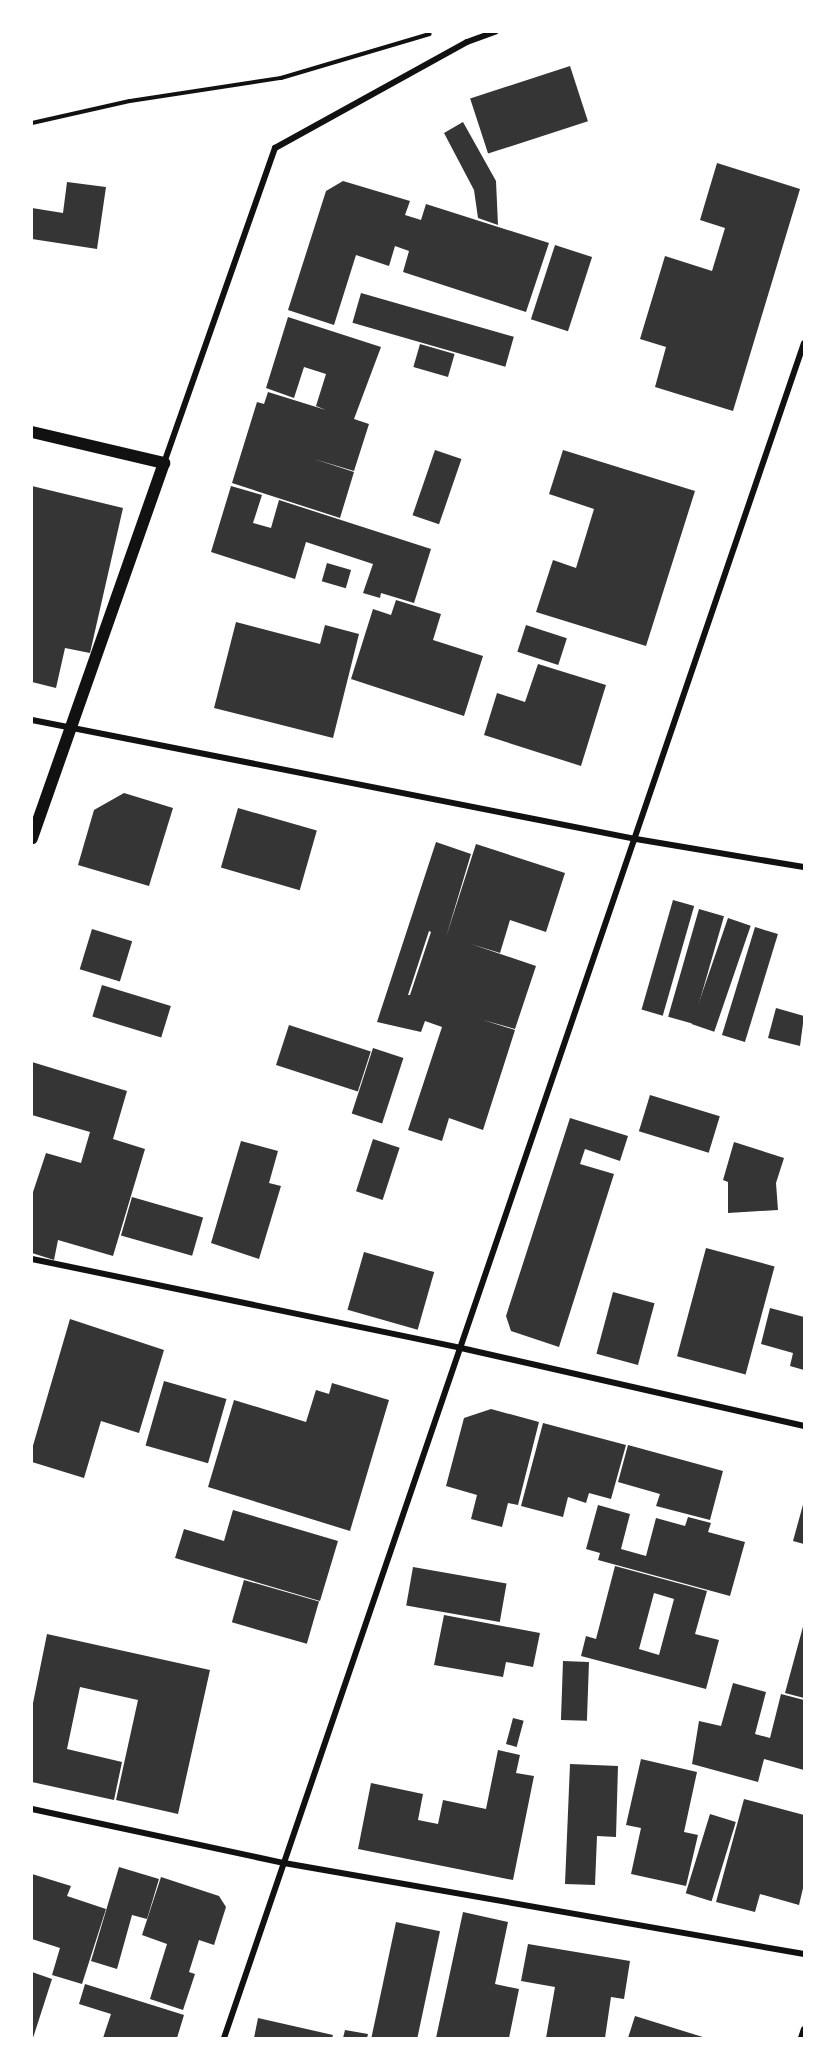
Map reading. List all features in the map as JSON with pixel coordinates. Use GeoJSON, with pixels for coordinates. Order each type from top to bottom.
{"type":"FeatureCollection","features":[{"type":"Feature","properties":{"kind":"main road"},"geometry":{"type":"LineString","coordinates":[[32,432],[164,463],[32,838]]}},
{"type":"Feature","properties":{"kind":"street"},"geometry":{"type":"LineString","coordinates":[[164,463],[275,148],[467,42],[495,32]]}},
{"type":"Feature","properties":{"kind":"street"},"geometry":{"type":"LineString","coordinates":[[224,2038],[804,343]]}},
{"type":"Feature","properties":{"kind":"street"},"geometry":{"type":"LineString","coordinates":[[32,720],[636,839],[804,867]]}},
{"type":"Feature","properties":{"kind":"street"},"geometry":{"type":"LineString","coordinates":[[32,1259],[461,1348],[804,1426]]}},
{"type":"Feature","properties":{"kind":"street"},"geometry":{"type":"LineString","coordinates":[[32,1809],[284,1863],[804,1954]]}},
{"type":"Feature","properties":{"kind":"street"},"geometry":{"type":"LineString","coordinates":[[801,2038],[804,2029]]}},
{"type":"Feature","properties":{"kind":"path"},"geometry":{"type":"LineString","coordinates":[[32,123],[130,101],[281,78],[437,32]]}},
{"type":"Feature","properties":{"kind":"building"},"geometry":{"type":"Polygon","coordinates":[[[570,66],[588,121],[488,154],[470,98],[570,66]]]}},
{"type":"Feature","properties":{"kind":"building"},"geometry":{"type":"Polygon","coordinates":[[[463,122],[496,181],[498,225],[478,218],[474,190],[444,133],[463,122]]]}},
{"type":"Feature","properties":{"kind":"building"},"geometry":{"type":"Polygon","coordinates":[[[717,163],[800,189],[733,411],[655,387],[666,347],[640,339],[665,256],[712,271],[725,228],[700,220],[717,163]]]}},
{"type":"Feature","properties":{"kind":"building"},"geometry":{"type":"Polygon","coordinates":[[[343,181],[410,201],[405,215],[421,220],[426,204],[549,243],[526,312],[403,272],[409,251],[395,246],[389,266],[356,255],[334,325],[288,310],[326,191],[343,181]]]}},
{"type":"Feature","properties":{"kind":"building"},"geometry":{"type":"Polygon","coordinates":[[[67,182],[106,187],[97,249],[32,239],[32,208],[63,213],[67,182]]]}},
{"type":"Feature","properties":{"kind":"building"},"geometry":{"type":"Polygon","coordinates":[[[555,245],[592,257],[568,331],[531,319],[555,245]]]}},
{"type":"Feature","properties":{"kind":"building"},"geometry":{"type":"Polygon","coordinates":[[[361,293],[514,337],[505,367],[352,323],[361,293]]]}},
{"type":"Feature","properties":{"kind":"building"},"geometry":{"type":"Polygon","coordinates":[[[288,317],[381,347],[354,419],[369,424],[354,471],[314,459],[354,472],[340,518],[232,483],[257,402],[264,404],[268,392],[326,410],[316,406],[326,374],[304,367],[294,398],[266,388],[288,317]]]}},
{"type":"Feature","properties":{"kind":"building"},"geometry":{"type":"Polygon","coordinates":[[[420,344],[455,354],[448,377],[413,367],[420,344]]]}},
{"type":"Feature","properties":{"kind":"building"},"geometry":{"type":"Polygon","coordinates":[[[435,450],[461,459],[439,524],[413,515],[435,450]]]}},
{"type":"Feature","properties":{"kind":"building"},"geometry":{"type":"Polygon","coordinates":[[[563,450],[695,491],[646,646],[536,612],[553,560],[576,568],[594,509],[549,494],[563,450]]]}},
{"type":"Feature","properties":{"kind":"building"},"geometry":{"type":"Polygon","coordinates":[[[32,486],[123,508],[90,653],[65,648],[56,688],[32,682],[32,486]]]}},
{"type":"Feature","properties":{"kind":"building"},"geometry":{"type":"Polygon","coordinates":[[[231,486],[262,495],[253,523],[271,528],[279,500],[431,549],[414,603],[381,593],[380,598],[363,593],[373,564],[306,542],[295,579],[211,552],[231,486]]]}},
{"type":"Feature","properties":{"kind":"building"},"geometry":{"type":"Polygon","coordinates":[[[327,563],[351,570],[346,588],[322,581],[327,563]]]}},
{"type":"Feature","properties":{"kind":"building"},"geometry":{"type":"Polygon","coordinates":[[[396,600],[441,614],[433,640],[483,656],[464,716],[351,679],[373,609],[391,615],[396,600]]]}},
{"type":"Feature","properties":{"kind":"building"},"geometry":{"type":"Polygon","coordinates":[[[236,622],[320,644],[325,625],[359,634],[333,738],[214,708],[236,622]]]}},
{"type":"Feature","properties":{"kind":"building"},"geometry":{"type":"Polygon","coordinates":[[[526,625],[567,638],[558,665],[517,652],[526,625]]]}},
{"type":"Feature","properties":{"kind":"building"},"geometry":{"type":"Polygon","coordinates":[[[538,664],[606,685],[581,766],[484,735],[497,693],[525,702],[538,664]]]}},
{"type":"Feature","properties":{"kind":"building"},"geometry":{"type":"Polygon","coordinates":[[[124,793],[173,808],[149,886],[78,865],[94,810],[124,793]]]}},
{"type":"Feature","properties":{"kind":"building"},"geometry":{"type":"Polygon","coordinates":[[[238,808],[317,831],[300,890],[221,868],[238,808]]]}},
{"type":"Feature","properties":{"kind":"building"},"geometry":{"type":"Polygon","coordinates":[[[436,842],[471,854],[446,937],[476,844],[565,873],[546,932],[510,920],[500,953],[471,944],[536,966],[515,1029],[483,1020],[515,1030],[483,1130],[449,1118],[442,1141],[408,1130],[442,1027],[425,1021],[421,1032],[377,1022],[436,842]],[[429,931],[408,995],[410,995],[431,932],[429,931]]]}},
{"type":"Feature","properties":{"kind":"building"},"geometry":{"type":"Polygon","coordinates":[[[673,900],[694,906],[663,1016],[642,1010],[673,900]]]}},
{"type":"Feature","properties":{"kind":"building"},"geometry":{"type":"Polygon","coordinates":[[[699,909],[724,916],[693,1024],[668,1017],[699,909]]]}},
{"type":"Feature","properties":{"kind":"building"},"geometry":{"type":"Polygon","coordinates":[[[728,918],[751,926],[714,1032],[692,1024],[728,918]]]}},
{"type":"Feature","properties":{"kind":"building"},"geometry":{"type":"Polygon","coordinates":[[[755,927],[778,934],[745,1042],[722,1035],[755,927]]]}},
{"type":"Feature","properties":{"kind":"building"},"geometry":{"type":"Polygon","coordinates":[[[92,929],[132,941],[120,981],[80,969],[92,929]]]}},
{"type":"Feature","properties":{"kind":"building"},"geometry":{"type":"Polygon","coordinates":[[[102,985],[171,1006],[161,1038],[92,1017],[102,985]]]}},
{"type":"Feature","properties":{"kind":"building"},"geometry":{"type":"Polygon","coordinates":[[[776,1008],[804,1016],[800,1046],[768,1038],[776,1008]]]}},
{"type":"Feature","properties":{"kind":"building"},"geometry":{"type":"Polygon","coordinates":[[[289,1025],[371,1052],[358,1092],[276,1065],[289,1025]]]}},
{"type":"Feature","properties":{"kind":"building"},"geometry":{"type":"Polygon","coordinates":[[[373,1048],[403,1058],[382,1124],[352,1114],[373,1048]]]}},
{"type":"Feature","properties":{"kind":"building"},"geometry":{"type":"Polygon","coordinates":[[[32,1062],[127,1091],[113,1139],[145,1149],[113,1256],[58,1240],[54,1260],[32,1253],[32,1195],[46,1153],[81,1163],[90,1132],[32,1115],[32,1062]]]}},
{"type":"Feature","properties":{"kind":"building"},"geometry":{"type":"Polygon","coordinates":[[[650,1095],[720,1116],[709,1153],[639,1131],[650,1095]]]}},
{"type":"Feature","properties":{"kind":"building"},"geometry":{"type":"Polygon","coordinates":[[[570,1118],[628,1136],[620,1161],[585,1149],[580,1164],[614,1174],[559,1347],[511,1331],[506,1316],[570,1118]]]}},
{"type":"Feature","properties":{"kind":"building"},"geometry":{"type":"Polygon","coordinates":[[[373,1139],[400,1148],[383,1200],[356,1191],[373,1139]]]}},
{"type":"Feature","properties":{"kind":"building"},"geometry":{"type":"Polygon","coordinates":[[[241,1141],[278,1151],[269,1183],[281,1186],[259,1259],[211,1243],[241,1141]]]}},
{"type":"Feature","properties":{"kind":"building"},"geometry":{"type":"Polygon","coordinates":[[[734,1142],[784,1158],[776,1183],[778,1210],[728,1213],[728,1182],[723,1180],[734,1142]]]}},
{"type":"Feature","properties":{"kind":"building"},"geometry":{"type":"Polygon","coordinates":[[[132,1197],[203,1217],[192,1256],[121,1235],[132,1197]]]}},
{"type":"Feature","properties":{"kind":"building"},"geometry":{"type":"Polygon","coordinates":[[[706,1248],[775,1266],[746,1375],[677,1356],[706,1248]]]}},
{"type":"Feature","properties":{"kind":"building"},"geometry":{"type":"Polygon","coordinates":[[[364,1252],[434,1272],[418,1330],[347,1310],[364,1252]]]}},
{"type":"Feature","properties":{"kind":"building"},"geometry":{"type":"Polygon","coordinates":[[[613,1292],[655,1303],[638,1365],[596,1354],[613,1292]]]}},
{"type":"Feature","properties":{"kind":"building"},"geometry":{"type":"Polygon","coordinates":[[[770,1308],[804,1317],[804,1370],[790,1366],[793,1353],[761,1344],[770,1308]]]}},
{"type":"Feature","properties":{"kind":"building"},"geometry":{"type":"Polygon","coordinates":[[[70,1319],[164,1350],[139,1433],[101,1421],[84,1478],[32,1462],[32,1449],[70,1319]]]}},
{"type":"Feature","properties":{"kind":"building"},"geometry":{"type":"Polygon","coordinates":[[[164,1381],[226,1399],[208,1463],[146,1445],[164,1381]]]}},
{"type":"Feature","properties":{"kind":"building"},"geometry":{"type":"Polygon","coordinates":[[[332,1383],[389,1400],[350,1531],[208,1487],[234,1400],[306,1422],[316,1390],[329,1394],[332,1383]]]}},
{"type":"Feature","properties":{"kind":"building"},"geometry":{"type":"Polygon","coordinates":[[[491,1409],[539,1422],[518,1505],[508,1503],[502,1527],[471,1519],[477,1495],[446,1486],[464,1418],[491,1409]]]}},
{"type":"Feature","properties":{"kind":"building"},"geometry":{"type":"Polygon","coordinates":[[[543,1423],[626,1445],[611,1499],[589,1493],[586,1503],[568,1497],[563,1517],[521,1506],[543,1423]]]}},
{"type":"Feature","properties":{"kind":"building"},"geometry":{"type":"Polygon","coordinates":[[[628,1445],[723,1471],[710,1520],[656,1506],[660,1494],[618,1482],[628,1445]]]}},
{"type":"Feature","properties":{"kind":"building"},"geometry":{"type":"Polygon","coordinates":[[[804,1501],[804,1544],[793,1541],[804,1501]]]}},
{"type":"Feature","properties":{"kind":"building"},"geometry":{"type":"Polygon","coordinates":[[[598,1505],[630,1514],[621,1549],[646,1556],[656,1518],[685,1526],[688,1517],[711,1523],[708,1532],[745,1542],[730,1596],[598,1560],[600,1553],[586,1549],[598,1505]]]}},
{"type":"Feature","properties":{"kind":"building"},"geometry":{"type":"Polygon","coordinates":[[[233,1510],[338,1541],[320,1601],[175,1558],[184,1529],[224,1541],[233,1510]]]}},
{"type":"Feature","properties":{"kind":"building"},"geometry":{"type":"Polygon","coordinates":[[[615,1566],[707,1591],[695,1634],[719,1640],[706,1689],[581,1656],[586,1636],[596,1639],[615,1566]],[[654,1593],[639,1649],[659,1655],[674,1599],[654,1593]]]}},
{"type":"Feature","properties":{"kind":"building"},"geometry":{"type":"Polygon","coordinates":[[[413,1567],[507,1583],[500,1622],[406,1605],[413,1567]]]}},
{"type":"Feature","properties":{"kind":"building"},"geometry":{"type":"Polygon","coordinates":[[[244,1580],[319,1601],[307,1644],[232,1622],[244,1580]]]}},
{"type":"Feature","properties":{"kind":"building"},"geometry":{"type":"Polygon","coordinates":[[[444,1615],[540,1633],[533,1667],[506,1662],[503,1677],[434,1665],[444,1615]]]}},
{"type":"Feature","properties":{"kind":"building"},"geometry":{"type":"Polygon","coordinates":[[[804,1623],[804,1698],[785,1693],[804,1623]]]}},
{"type":"Feature","properties":{"kind":"building"},"geometry":{"type":"Polygon","coordinates":[[[47,1634],[210,1670],[178,1814],[116,1800],[138,1700],[80,1687],[67,1749],[122,1762],[114,1800],[32,1782],[32,1708],[47,1634]]]}},
{"type":"Feature","properties":{"kind":"building"},"geometry":{"type":"Polygon","coordinates":[[[563,1661],[589,1662],[587,1721],[561,1720],[563,1661]]]}},
{"type":"Feature","properties":{"kind":"building"},"geometry":{"type":"Polygon","coordinates":[[[733,1683],[766,1692],[755,1734],[770,1738],[781,1694],[804,1700],[804,1770],[764,1759],[758,1782],[692,1764],[699,1721],[721,1726],[733,1683]]]}},
{"type":"Feature","properties":{"kind":"building"},"geometry":{"type":"Polygon","coordinates":[[[513,1718],[524,1721],[517,1747],[506,1744],[513,1718]]]}},
{"type":"Feature","properties":{"kind":"building"},"geometry":{"type":"Polygon","coordinates":[[[498,1750],[520,1755],[516,1773],[534,1776],[513,1880],[358,1849],[371,1783],[423,1794],[418,1820],[438,1824],[443,1800],[486,1809],[498,1750]]]}},
{"type":"Feature","properties":{"kind":"building"},"geometry":{"type":"Polygon","coordinates":[[[641,1759],[697,1772],[684,1832],[698,1835],[686,1886],[631,1874],[641,1828],[626,1825],[641,1759]]]}},
{"type":"Feature","properties":{"kind":"building"},"geometry":{"type":"Polygon","coordinates":[[[570,1764],[618,1766],[616,1837],[597,1836],[595,1885],[565,1884],[570,1764]]]}},
{"type":"Feature","properties":{"kind":"building"},"geometry":{"type":"Polygon","coordinates":[[[744,1799],[804,1815],[804,1884],[799,1905],[760,1894],[755,1912],[716,1902],[744,1799]]]}},
{"type":"Feature","properties":{"kind":"building"},"geometry":{"type":"Polygon","coordinates":[[[710,1814],[736,1822],[712,1901],[686,1893],[710,1814]]]}},
{"type":"Feature","properties":{"kind":"building"},"geometry":{"type":"Polygon","coordinates":[[[119,1867],[159,1879],[147,1919],[132,1915],[117,1969],[91,1961],[119,1867]]]}},
{"type":"Feature","properties":{"kind":"building"},"geometry":{"type":"Polygon","coordinates":[[[32,1874],[71,1886],[67,1896],[106,1909],[82,1984],[52,1975],[60,1948],[32,1939],[32,1874]]]}},
{"type":"Feature","properties":{"kind":"building"},"geometry":{"type":"Polygon","coordinates":[[[161,1877],[219,1896],[226,1907],[214,1945],[199,1940],[189,1972],[195,1974],[183,2010],[150,1999],[167,1944],[142,1935],[161,1877]]]}},
{"type":"Feature","properties":{"kind":"building"},"geometry":{"type":"Polygon","coordinates":[[[463,1912],[508,1922],[495,1984],[519,1989],[509,2038],[436,2038],[463,1912]]]}},
{"type":"Feature","properties":{"kind":"building"},"geometry":{"type":"Polygon","coordinates":[[[396,1922],[440,1931],[417,2038],[371,2037],[396,1922]]]}},
{"type":"Feature","properties":{"kind":"building"},"geometry":{"type":"Polygon","coordinates":[[[528,1944],[630,1961],[624,1999],[611,1997],[605,2038],[546,2038],[555,1987],[521,1981],[528,1944]]]}},
{"type":"Feature","properties":{"kind":"building"},"geometry":{"type":"Polygon","coordinates":[[[32,1972],[52,1979],[33,2038],[32,2038],[32,1972]]]}},
{"type":"Feature","properties":{"kind":"building"},"geometry":{"type":"Polygon","coordinates":[[[85,1984],[184,2015],[177,2038],[103,2038],[111,2014],[79,2004],[85,1984]]]}},
{"type":"Feature","properties":{"kind":"building"},"geometry":{"type":"Polygon","coordinates":[[[635,2016],[706,2038],[628,2038],[635,2016]]]}},
{"type":"Feature","properties":{"kind":"building"},"geometry":{"type":"Polygon","coordinates":[[[258,2018],[333,2035],[332,2038],[254,2038],[258,2018]]]}},
{"type":"Feature","properties":{"kind":"building"},"geometry":{"type":"Polygon","coordinates":[[[345,2030],[368,2034],[367,2038],[343,2038],[345,2030]]]}}]}
